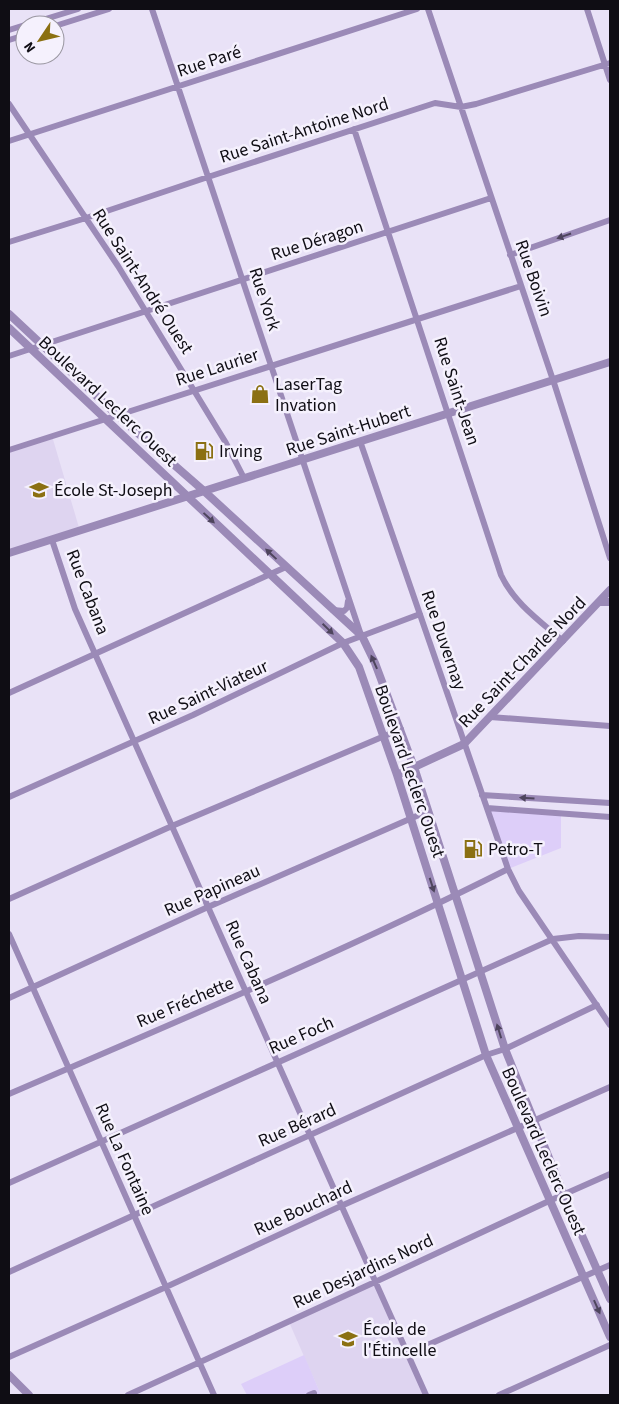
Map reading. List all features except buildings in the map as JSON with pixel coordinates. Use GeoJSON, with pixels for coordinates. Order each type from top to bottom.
{"type":"FeatureCollection","features":[{"type":"Feature","properties":{"kind":"street"},"geometry":{"type":"LineString","coordinates":[[58,15],[78,9]]}},
{"type":"Feature","properties":{"kind":"street"},"geometry":{"type":"LineString","coordinates":[[65,23],[109,9]]}},
{"type":"Feature","properties":{"kind":"street","name":"Rue York"},"geometry":{"type":"LineString","coordinates":[[152,9],[348,599],[362,636]]}},
{"type":"Feature","properties":{"kind":"street","name":"Rue Paré"},"geometry":{"type":"LineString","coordinates":[[9,141],[417,9]]}},
{"type":"Feature","properties":{"kind":"street","name":"Rue Boivin"},"geometry":{"type":"LineString","coordinates":[[428,9],[610,558]]}},
{"type":"Feature","properties":{"kind":"street"},"geometry":{"type":"LineString","coordinates":[[587,9],[608,63],[610,80]]}},
{"type":"Feature","properties":{"kind":"street","name":"Rue Saint-Antoine Nord"},"geometry":{"type":"LineString","coordinates":[[9,242],[435,103],[461,108],[608,63]]}},
{"type":"Feature","properties":{"kind":"street","name":"Rue Saint-André Ouest"},"geometry":{"type":"LineString","coordinates":[[9,104],[146,311],[195,390],[244,478]]}},
{"type":"Feature","properties":{"kind":"street","name":"Rue Saint-Jean"},"geometry":{"type":"LineString","coordinates":[[354,130],[498,566],[507,587],[516,599],[562,640]]}},
{"type":"Feature","properties":{"kind":"street","name":"Rue Déragon"},"geometry":{"type":"LineString","coordinates":[[9,356],[491,198]]}},
{"type":"Feature","properties":{"kind":"street"},"geometry":{"type":"LineString","coordinates":[[510,255],[610,220]]}},
{"type":"Feature","properties":{"kind":"street","name":"Rue Laurier"},"geometry":{"type":"LineString","coordinates":[[9,450],[521,286]]}},
{"type":"Feature","properties":{"kind":"street","name":"Boulevard Leclerc Ouest"},"geometry":{"type":"LineString","coordinates":[[9,314],[117,415],[204,491],[362,636],[375,663],[401,729],[505,1048],[564,1194],[610,1299]]}},
{"type":"Feature","properties":{"kind":"street","name":"Boulevard Leclerc Ouest"},"geometry":{"type":"LineString","coordinates":[[9,328],[179,488],[186,497],[343,643],[359,667],[397,775],[486,1056],[610,1337]]}},
{"type":"Feature","properties":{"kind":"street","name":"Rue Saint-Hubert"},"geometry":{"type":"LineString","coordinates":[[9,553],[610,362]]}},
{"type":"Feature","properties":{"kind":"street","name":"Rue Duvernay"},"geometry":{"type":"LineString","coordinates":[[360,441],[508,870],[519,891],[610,1025]]}},
{"type":"Feature","properties":{"kind":"street","name":"Rue Cabana"},"geometry":{"type":"LineString","coordinates":[[52,540],[74,609],[96,654],[426,1395]]}},
{"type":"Feature","properties":{"kind":"street"},"geometry":{"type":"LineString","coordinates":[[9,693],[286,567]]}},
{"type":"Feature","properties":{"kind":"street","name":"Rue Saint-Charles Nord"},"geometry":{"type":"LineString","coordinates":[[397,775],[464,744],[610,590]]}},
{"type":"Feature","properties":{"kind":"street"},"geometry":{"type":"LineString","coordinates":[[333,610],[344,611],[348,599]]}},
{"type":"Feature","properties":{"kind":"street"},"geometry":{"type":"LineString","coordinates":[[599,602],[610,602]]}},
{"type":"Feature","properties":{"kind":"street","name":"Rue Saint-Viateur"},"geometry":{"type":"LineString","coordinates":[[9,797],[135,742],[343,643],[420,614]]}},
{"type":"Feature","properties":{"kind":"street"},"geometry":{"type":"LineString","coordinates":[[490,717],[610,726]]}},
{"type":"Feature","properties":{"kind":"street"},"geometry":{"type":"LineString","coordinates":[[9,899],[172,826],[401,729]]}},
{"type":"Feature","properties":{"kind":"street"},"geometry":{"type":"LineString","coordinates":[[482,795],[610,803]]}},
{"type":"Feature","properties":{"kind":"street"},"geometry":{"type":"LineString","coordinates":[[550,812],[551,799]]}},
{"type":"Feature","properties":{"kind":"street"},"geometry":{"type":"LineString","coordinates":[[589,815],[590,802]]}},
{"type":"Feature","properties":{"kind":"street"},"geometry":{"type":"LineString","coordinates":[[487,808],[610,817]]}},
{"type":"Feature","properties":{"kind":"street","name":"Rue Papineau"},"geometry":{"type":"LineString","coordinates":[[9,998],[208,907],[428,811]]}},
{"type":"Feature","properties":{"kind":"street","name":"Rue Fréchette"},"geometry":{"type":"LineString","coordinates":[[9,1094],[246,992],[508,870]]}},
{"type":"Feature","properties":{"kind":"street","name":"Rue La Fontaine"},"geometry":{"type":"LineString","coordinates":[[9,934],[214,1395]]}},
{"type":"Feature","properties":{"kind":"street","name":"Rue Foch"},"geometry":{"type":"LineString","coordinates":[[9,1183],[553,939],[579,936],[610,937]]}},
{"type":"Feature","properties":{"kind":"street","name":"Rue Bérard"},"geometry":{"type":"LineString","coordinates":[[9,1272],[597,1005]]}},
{"type":"Feature","properties":{"kind":"street","name":"Rue Bouchard"},"geometry":{"type":"LineString","coordinates":[[9,1357],[341,1206],[610,1087]]}},
{"type":"Feature","properties":{"kind":"street","name":"Rue Desjardins Nord"},"geometry":{"type":"LineString","coordinates":[[128,1395],[610,1174]]}},
{"type":"Feature","properties":{"kind":"street"},"geometry":{"type":"LineString","coordinates":[[407,1354],[610,1265]]}},
{"type":"Feature","properties":{"kind":"street"},"geometry":{"type":"LineString","coordinates":[[499,1395],[610,1345]]}},
{"type":"Feature","properties":{"kind":"street"},"geometry":{"type":"LineString","coordinates":[[9,1375],[29,1395]]}},
{"type":"Feature","properties":{"kind":"shaded area","name":"École St-Joseph"},"geometry":{"type":"Polygon","coordinates":[[[52,436],[80,531],[9,553],[9,450],[52,436]]]}},
{"type":"Feature","properties":{"kind":"shaded area"},"geometry":{"type":"Polygon","coordinates":[[[487,808],[561,813],[561,848],[508,869],[487,808]]]}},
{"type":"Feature","properties":{"kind":"shaded area","name":"École de l'Étincelle"},"geometry":{"type":"Polygon","coordinates":[[[375,1282],[425,1395],[321,1395],[289,1322],[375,1282]]]}},
{"type":"Feature","properties":{"kind":"shaded area"},"geometry":{"type":"Polygon","coordinates":[[[304,1355],[321,1395],[247,1395],[241,1384],[304,1355]]]}},
{"type":"Feature","properties":{"kind":"place","name":"LaserTag Invation"},"geometry":{"type":"Point","coordinates":[260,394]}},
{"type":"Feature","properties":{"kind":"place","name":"Irving"},"geometry":{"type":"Point","coordinates":[204,451]}},
{"type":"Feature","properties":{"kind":"place","name":"École St-Joseph"},"geometry":{"type":"Point","coordinates":[39,490]}},
{"type":"Feature","properties":{"kind":"place","name":"Petro-T"},"geometry":{"type":"Point","coordinates":[473,849]}},
{"type":"Feature","properties":{"kind":"place","name":"École de l'Étincelle"},"geometry":{"type":"Point","coordinates":[348,1339]}}]}
